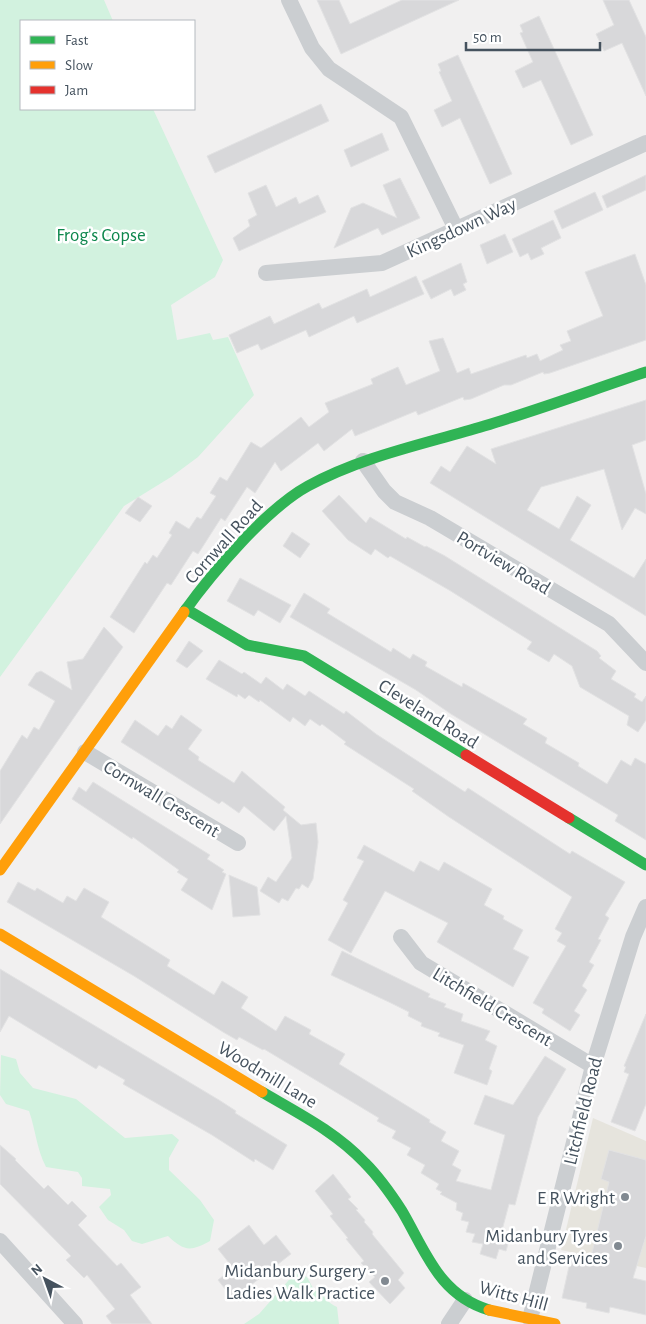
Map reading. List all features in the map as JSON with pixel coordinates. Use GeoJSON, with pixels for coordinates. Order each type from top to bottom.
{"type":"FeatureCollection","features":[{"type":"Feature","properties":{"kind":"street"},"geometry":{"type":"LineString","coordinates":[[289,0],[312,48],[329,69],[401,117],[456,229]]}},
{"type":"Feature","properties":{"kind":"street","name":"Kingsdown Way"},"geometry":{"type":"LineString","coordinates":[[266,273],[382,263],[646,143]]}},
{"type":"Feature","properties":{"kind":"street","name":"Cornwall Road"},"geometry":{"type":"LineString","coordinates":[[0,870],[86,752],[186,608],[251,532],[271,514],[308,486],[363,461],[485,426],[646,372]]}},
{"type":"Feature","properties":{"kind":"street","name":"Portview Road"},"geometry":{"type":"LineString","coordinates":[[363,461],[384,491],[396,502],[430,518],[609,624],[646,663]]}},
{"type":"Feature","properties":{"kind":"street","name":"Cleveland Road"},"geometry":{"type":"LineString","coordinates":[[186,608],[247,645],[304,656],[646,865]]}},
{"type":"Feature","properties":{"kind":"street","name":"Cornwall Crescent"},"geometry":{"type":"LineString","coordinates":[[86,752],[238,843]]}},
{"type":"Feature","properties":{"kind":"street","name":"Litchfield Road"},"geometry":{"type":"LineString","coordinates":[[530,1319],[593,1066],[633,937],[646,907]]}},
{"type":"Feature","properties":{"kind":"street","name":"Woodmill Lane"},"geometry":{"type":"LineString","coordinates":[[0,934],[339,1138],[382,1182],[402,1212],[434,1272],[443,1284],[465,1300]]}},
{"type":"Feature","properties":{"kind":"street","name":"Litchfield Crescent"},"geometry":{"type":"LineString","coordinates":[[401,937],[421,963],[593,1066]]}},
{"type":"Feature","properties":{"kind":"street"},"geometry":{"type":"LineString","coordinates":[[0,1241],[75,1324]]}},
{"type":"Feature","properties":{"kind":"street"},"geometry":{"type":"LineString","coordinates":[[449,1324],[465,1300]]}},
{"type":"Feature","properties":{"kind":"street","name":"Witts Hill"},"geometry":{"type":"LineString","coordinates":[[465,1300],[492,1310],[555,1324]]}},
{"type":"Feature","properties":{"kind":"shaded area"},"geometry":{"type":"Polygon","coordinates":[[[593,1118],[646,1141],[646,1268],[561,1250],[593,1118]]]}},
{"type":"Feature","properties":{"kind":"green space","name":"Frog's Copse"},"geometry":{"type":"Polygon","coordinates":[[[0,0],[104,0],[113,20],[20,20],[20,110],[153,110],[223,260],[215,277],[171,305],[177,340],[210,333],[213,340],[228,337],[254,395],[198,457],[171,477],[124,506],[0,677],[0,0]]]}},
{"type":"Feature","properties":{"kind":"green space"},"geometry":{"type":"Polygon","coordinates":[[[1,1055],[16,1059],[20,1073],[33,1088],[76,1099],[125,1138],[172,1134],[179,1140],[169,1158],[169,1170],[200,1200],[214,1220],[210,1241],[197,1247],[188,1248],[178,1245],[168,1236],[142,1244],[132,1241],[124,1230],[108,1220],[99,1207],[111,1195],[110,1189],[82,1186],[82,1178],[78,1172],[46,1167],[40,1153],[29,1111],[6,1104],[0,1095],[1,1055]]]}},
{"type":"Feature","properties":{"kind":"green space"},"geometry":{"type":"Polygon","coordinates":[[[295,1273],[307,1277],[314,1290],[337,1307],[339,1324],[244,1324],[259,1314],[295,1273]]]}},
{"type":"Feature","properties":{"kind":"building"},"geometry":{"type":"Polygon","coordinates":[[[317,0],[339,0],[350,24],[402,0],[459,0],[341,54],[317,0]]]}},
{"type":"Feature","properties":{"kind":"building"},"geometry":{"type":"Polygon","coordinates":[[[603,0],[629,0],[646,37],[646,96],[622,43],[604,51],[596,34],[614,25],[603,0]]]}},
{"type":"Feature","properties":{"kind":"building"},"geometry":{"type":"Polygon","coordinates":[[[539,16],[593,135],[571,145],[541,80],[523,88],[515,71],[533,62],[520,33],[523,32],[520,25],[539,16]]]}},
{"type":"Feature","properties":{"kind":"building"},"geometry":{"type":"Polygon","coordinates":[[[458,55],[512,174],[490,184],[460,118],[442,127],[434,110],[452,101],[439,72],[441,71],[438,64],[458,55]]]}},
{"type":"Feature","properties":{"kind":"building"},"geometry":{"type":"Polygon","coordinates":[[[321,104],[329,121],[215,173],[207,156],[321,104]]]}},
{"type":"Feature","properties":{"kind":"building"},"geometry":{"type":"Polygon","coordinates":[[[382,133],[389,150],[351,167],[344,150],[382,133]]]}},
{"type":"Feature","properties":{"kind":"building"},"geometry":{"type":"Polygon","coordinates":[[[646,175],[646,190],[607,208],[602,196],[646,175]]]}},
{"type":"Feature","properties":{"kind":"building"},"geometry":{"type":"Polygon","coordinates":[[[400,178],[420,218],[382,235],[378,228],[334,248],[351,208],[363,203],[397,218],[383,185],[400,178]]]}},
{"type":"Feature","properties":{"kind":"building"},"geometry":{"type":"Polygon","coordinates":[[[266,185],[276,207],[296,197],[299,204],[318,195],[326,212],[239,251],[233,238],[250,226],[248,220],[257,215],[248,193],[266,185]]]}},
{"type":"Feature","properties":{"kind":"building"},"geometry":{"type":"Polygon","coordinates":[[[595,192],[603,210],[562,229],[554,211],[595,192]]]}},
{"type":"Feature","properties":{"kind":"building"},"geometry":{"type":"Polygon","coordinates":[[[553,220],[561,238],[541,248],[544,254],[531,260],[528,253],[520,257],[512,239],[553,220]]]}},
{"type":"Feature","properties":{"kind":"building"},"geometry":{"type":"Polygon","coordinates":[[[505,234],[513,252],[487,264],[480,245],[505,234]]]}},
{"type":"Feature","properties":{"kind":"building"},"geometry":{"type":"Polygon","coordinates":[[[635,254],[646,285],[646,340],[550,373],[544,374],[543,372],[511,385],[504,385],[471,399],[464,400],[463,397],[418,415],[416,411],[355,436],[352,429],[324,451],[318,443],[281,471],[275,462],[255,493],[247,487],[225,521],[221,518],[198,554],[193,551],[171,585],[167,583],[134,633],[110,617],[145,562],[147,564],[153,555],[157,558],[172,535],[169,533],[176,521],[189,529],[197,517],[201,519],[216,496],[210,493],[220,477],[227,481],[251,442],[261,448],[301,417],[309,427],[329,412],[325,403],[373,384],[371,379],[398,367],[406,385],[440,371],[429,341],[443,338],[457,373],[469,368],[471,374],[526,355],[527,358],[537,354],[540,361],[563,350],[560,345],[571,341],[567,331],[603,316],[585,272],[635,254]]]}},
{"type":"Feature","properties":{"kind":"building"},"geometry":{"type":"Polygon","coordinates":[[[461,263],[467,282],[463,284],[466,290],[454,296],[451,289],[431,299],[422,281],[461,263]]]}},
{"type":"Feature","properties":{"kind":"building"},"geometry":{"type":"Polygon","coordinates":[[[416,276],[424,294],[357,323],[354,316],[309,337],[306,330],[261,350],[258,344],[237,353],[229,335],[270,316],[274,324],[319,303],[322,309],[367,289],[370,297],[416,276]]]}},
{"type":"Feature","properties":{"kind":"building"},"geometry":{"type":"Polygon","coordinates":[[[646,400],[646,440],[632,445],[646,494],[646,514],[635,508],[622,530],[604,469],[541,487],[527,510],[559,529],[577,496],[591,505],[570,540],[634,578],[646,559],[646,616],[430,483],[441,466],[450,472],[467,446],[496,464],[491,449],[646,400]]]}},
{"type":"Feature","properties":{"kind":"building"},"geometry":{"type":"Polygon","coordinates":[[[339,495],[366,523],[370,517],[406,539],[407,537],[445,556],[597,651],[601,656],[599,658],[616,671],[611,679],[636,694],[634,697],[642,702],[646,696],[646,720],[638,732],[627,725],[629,716],[580,687],[572,666],[554,654],[549,662],[527,649],[532,642],[449,590],[390,556],[388,558],[375,549],[371,555],[348,540],[322,511],[339,495]]]}},
{"type":"Feature","properties":{"kind":"building"},"geometry":{"type":"Polygon","coordinates":[[[138,497],[152,506],[140,522],[125,513],[138,497]]]}},
{"type":"Feature","properties":{"kind":"building"},"geometry":{"type":"Polygon","coordinates":[[[292,532],[310,544],[300,558],[283,546],[292,532]]]}},
{"type":"Feature","properties":{"kind":"building"},"geometry":{"type":"Polygon","coordinates":[[[240,578],[291,605],[280,623],[258,610],[254,616],[227,601],[240,578]]]}},
{"type":"Feature","properties":{"kind":"building"},"geometry":{"type":"Polygon","coordinates":[[[304,593],[330,609],[327,613],[391,652],[393,648],[410,659],[413,654],[427,662],[425,666],[462,687],[463,683],[527,719],[523,724],[547,738],[545,743],[579,763],[578,766],[607,784],[621,760],[631,766],[635,758],[646,764],[646,840],[615,821],[618,815],[451,714],[416,690],[290,617],[304,593]]]}},
{"type":"Feature","properties":{"kind":"building"},"geometry":{"type":"Polygon","coordinates":[[[104,627],[123,647],[0,824],[0,771],[22,735],[27,739],[34,727],[39,730],[55,701],[28,685],[36,673],[41,671],[72,690],[67,662],[83,659],[104,627]]]}},
{"type":"Feature","properties":{"kind":"building"},"geometry":{"type":"Polygon","coordinates":[[[189,641],[203,651],[187,668],[176,661],[189,641]]]}},
{"type":"Feature","properties":{"kind":"building"},"geometry":{"type":"Polygon","coordinates":[[[219,660],[242,674],[244,672],[261,684],[266,677],[283,690],[287,684],[305,696],[309,691],[344,714],[346,711],[376,734],[465,792],[468,788],[570,854],[572,851],[625,882],[605,915],[609,918],[598,939],[601,940],[589,962],[594,965],[582,986],[587,990],[574,1011],[580,1015],[570,1031],[542,1013],[544,1009],[533,1003],[566,946],[557,941],[562,933],[555,929],[572,897],[449,817],[412,791],[414,789],[344,744],[346,742],[322,724],[320,726],[310,719],[305,726],[293,717],[290,722],[260,700],[259,702],[249,695],[245,699],[238,694],[237,697],[206,679],[219,660]]]}},
{"type":"Feature","properties":{"kind":"building"},"geometry":{"type":"Polygon","coordinates":[[[181,715],[202,730],[188,749],[199,757],[198,760],[234,783],[242,771],[285,807],[283,810],[301,825],[316,823],[318,842],[313,879],[308,888],[302,884],[299,889],[296,888],[288,901],[282,898],[279,903],[260,891],[268,877],[276,882],[292,858],[286,816],[274,831],[244,806],[239,813],[222,801],[219,804],[121,742],[135,720],[158,736],[166,725],[172,729],[181,715]]]}},
{"type":"Feature","properties":{"kind":"building"},"geometry":{"type":"Polygon","coordinates":[[[93,782],[210,855],[207,859],[224,870],[222,872],[226,874],[212,910],[181,890],[188,879],[177,872],[179,870],[133,837],[132,839],[72,799],[79,787],[86,792],[93,782]]]}},
{"type":"Feature","properties":{"kind":"building"},"geometry":{"type":"Polygon","coordinates":[[[364,845],[414,872],[420,861],[439,871],[444,862],[492,889],[484,905],[504,916],[503,919],[523,930],[513,949],[529,957],[513,987],[437,942],[448,923],[385,891],[351,953],[328,940],[348,903],[343,900],[364,861],[357,858],[364,845]]]}},
{"type":"Feature","properties":{"kind":"building"},"geometry":{"type":"Polygon","coordinates":[[[229,875],[257,887],[260,915],[233,917],[229,875]]]}},
{"type":"Feature","properties":{"kind":"building"},"geometry":{"type":"Polygon","coordinates":[[[18,882],[35,891],[37,888],[63,903],[67,896],[76,901],[84,888],[109,902],[101,917],[170,960],[167,966],[214,995],[222,981],[248,997],[241,1008],[276,1031],[285,1016],[311,1030],[309,1034],[345,1054],[339,1064],[430,1120],[429,1122],[446,1132],[441,1141],[459,1151],[452,1165],[461,1170],[456,1181],[491,1190],[505,1135],[474,1124],[485,1095],[513,1105],[545,1056],[566,1069],[538,1117],[515,1205],[509,1204],[501,1234],[510,1237],[506,1251],[499,1249],[496,1259],[480,1254],[483,1244],[472,1242],[475,1234],[466,1232],[469,1222],[461,1220],[463,1213],[456,1210],[457,1203],[440,1194],[442,1192],[436,1189],[439,1184],[421,1173],[425,1165],[407,1155],[411,1148],[392,1138],[396,1131],[377,1121],[379,1118],[264,1049],[239,1037],[237,1040],[223,1032],[134,976],[7,902],[18,882]]]}},
{"type":"Feature","properties":{"kind":"building"},"geometry":{"type":"Polygon","coordinates":[[[342,951],[430,994],[428,997],[446,1004],[444,1007],[463,1014],[461,1021],[490,1031],[485,1040],[497,1046],[489,1069],[492,1071],[487,1085],[454,1073],[464,1045],[438,1036],[440,1033],[421,1026],[422,1023],[408,1016],[409,1012],[331,975],[342,951]]]}},
{"type":"Feature","properties":{"kind":"building"},"geometry":{"type":"Polygon","coordinates":[[[0,969],[219,1100],[236,1111],[235,1113],[287,1145],[273,1170],[255,1159],[254,1162],[212,1135],[123,1084],[125,1080],[99,1065],[96,1069],[9,1016],[0,1032],[0,969]]]}},
{"type":"Feature","properties":{"kind":"building"},"geometry":{"type":"Polygon","coordinates":[[[646,1014],[646,1104],[635,1131],[611,1122],[629,1074],[624,1072],[626,1067],[624,1066],[646,1014]]]}},
{"type":"Feature","properties":{"kind":"building"},"geometry":{"type":"Polygon","coordinates":[[[0,1145],[44,1189],[48,1185],[68,1205],[72,1201],[87,1216],[78,1225],[117,1266],[121,1263],[141,1287],[130,1295],[152,1324],[112,1324],[106,1316],[115,1309],[87,1275],[84,1278],[66,1260],[71,1256],[0,1184],[0,1145]]]}},
{"type":"Feature","properties":{"kind":"building"},"geometry":{"type":"Polygon","coordinates":[[[609,1150],[646,1160],[646,1236],[633,1278],[646,1281],[646,1315],[610,1307],[609,1313],[586,1308],[587,1303],[562,1298],[572,1253],[591,1257],[609,1182],[601,1179],[609,1150]]]}},
{"type":"Feature","properties":{"kind":"building"},"geometry":{"type":"Polygon","coordinates":[[[333,1174],[351,1197],[348,1199],[358,1209],[356,1210],[373,1232],[372,1234],[404,1273],[398,1280],[405,1288],[390,1304],[369,1282],[375,1277],[361,1263],[364,1261],[346,1239],[348,1238],[330,1216],[333,1214],[315,1191],[333,1174]]]}},
{"type":"Feature","properties":{"kind":"building"},"geometry":{"type":"Polygon","coordinates":[[[249,1225],[264,1245],[276,1235],[291,1254],[233,1299],[218,1280],[233,1268],[218,1249],[249,1225]]]}},
{"type":"Feature","properties":{"kind":"traffic: fast"},"geometry":{"type":"LineString","coordinates":[[184,612],[209,579],[241,543],[275,510],[308,486],[350,466],[545,407],[646,372]]}},
{"type":"Feature","properties":{"kind":"traffic: fast"},"geometry":{"type":"LineString","coordinates":[[186,609],[247,645],[304,656],[466,755]]}},
{"type":"Feature","properties":{"kind":"traffic: fast"},"geometry":{"type":"LineString","coordinates":[[569,818],[646,865]]}},
{"type":"Feature","properties":{"kind":"traffic: fast"},"geometry":{"type":"LineString","coordinates":[[262,1092],[329,1132],[354,1152],[389,1192],[427,1256],[446,1283],[472,1303],[489,1310]]}},
{"type":"Feature","properties":{"kind":"traffic: slow"},"geometry":{"type":"LineString","coordinates":[[0,870],[184,612]]}},
{"type":"Feature","properties":{"kind":"traffic: slow"},"geometry":{"type":"LineString","coordinates":[[0,934],[262,1092]]}},
{"type":"Feature","properties":{"kind":"traffic: slow"},"geometry":{"type":"LineString","coordinates":[[489,1310],[555,1324]]}},
{"type":"Feature","properties":{"kind":"traffic: jam"},"geometry":{"type":"LineString","coordinates":[[466,755],[569,818]]}},
{"type":"Feature","properties":{"kind":"place","name":"E R Wright"},"geometry":{"type":"Point","coordinates":[625,1197]}},
{"type":"Feature","properties":{"kind":"place","name":"Midanbury Tyres and Services"},"geometry":{"type":"Point","coordinates":[618,1246]}},
{"type":"Feature","properties":{"kind":"place","name":"Midanbury Surgery - Ladies Walk Practice"},"geometry":{"type":"Point","coordinates":[385,1281]}}]}
